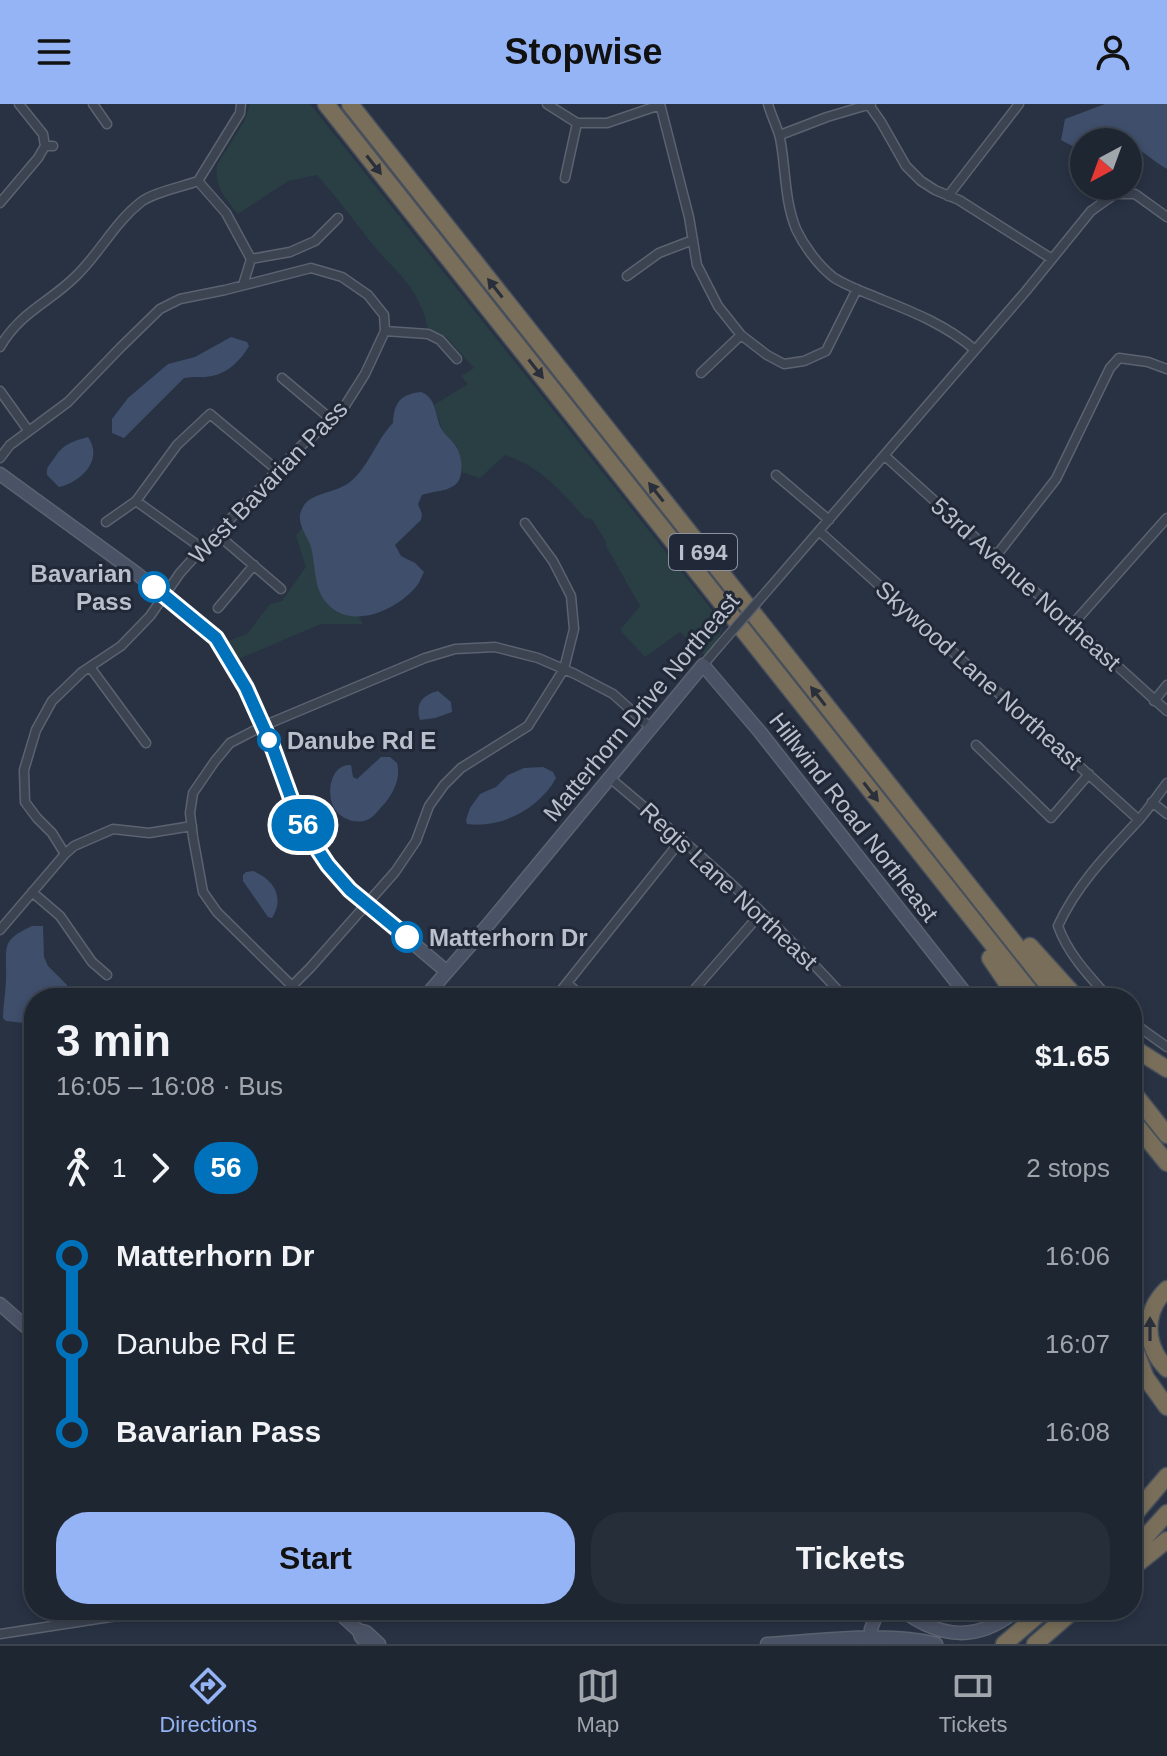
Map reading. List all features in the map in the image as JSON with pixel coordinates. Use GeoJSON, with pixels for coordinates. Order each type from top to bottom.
{"type":"FeatureCollection","features":[{"type":"Feature","properties":{"kind":"highway","name":"I 694"},"geometry":{"type":"LineString","coordinates":[[326,104],[1027,988]]}},
{"type":"Feature","properties":{"kind":"highway","name":"I 694"},"geometry":{"type":"LineString","coordinates":[[350,104],[1050,988]]}},
{"type":"Feature","properties":{"kind":"highway"},"geometry":{"type":"LineString","coordinates":[[843,728],[1068,988]]}},
{"type":"Feature","properties":{"kind":"highway"},"geometry":{"type":"LineString","coordinates":[[960,905],[975,935],[1010,988]]}},
{"type":"Feature","properties":{"kind":"highway"},"geometry":{"type":"LineString","coordinates":[[1142,1053],[1167,1069]]}},
{"type":"Feature","properties":{"kind":"highway"},"geometry":{"type":"LineString","coordinates":[[1142,1104],[1167,1135]]}},
{"type":"Feature","properties":{"kind":"highway"},"geometry":{"type":"LineString","coordinates":[[1142,1132],[1167,1163]]}},
{"type":"Feature","properties":{"kind":"highway"},"geometry":{"type":"LineString","coordinates":[[1167,1289],[1153,1306],[1149,1328],[1154,1352],[1167,1369]]}},
{"type":"Feature","properties":{"kind":"highway"},"geometry":{"type":"LineString","coordinates":[[1142,1367],[1167,1407]]}},
{"type":"Feature","properties":{"kind":"highway"},"geometry":{"type":"LineString","coordinates":[[1142,1505],[1167,1476]]}},
{"type":"Feature","properties":{"kind":"highway"},"geometry":{"type":"LineString","coordinates":[[1142,1542],[1167,1513]]}},
{"type":"Feature","properties":{"kind":"highway"},"geometry":{"type":"LineString","coordinates":[[1142,1546],[1167,1530]]}},
{"type":"Feature","properties":{"kind":"highway"},"geometry":{"type":"LineString","coordinates":[[1142,1560],[1167,1540]]}},
{"type":"Feature","properties":{"kind":"highway"},"geometry":{"type":"LineString","coordinates":[[1004,1644],[1032,1620]]}},
{"type":"Feature","properties":{"kind":"highway"},"geometry":{"type":"LineString","coordinates":[[1035,1644],[1064,1620]]}},
{"type":"Feature","properties":{"kind":"street"},"geometry":{"type":"LineString","coordinates":[[0,203],[49,146],[19,104]]}},
{"type":"Feature","properties":{"kind":"street"},"geometry":{"type":"LineString","coordinates":[[93,104],[107,124]]}},
{"type":"Feature","properties":{"kind":"street"},"geometry":{"type":"LineString","coordinates":[[0,347],[26,314],[78,275],[112,230],[143,200],[198,181],[240,113],[241,104]]}},
{"type":"Feature","properties":{"kind":"street"},"geometry":{"type":"LineString","coordinates":[[547,104],[577,123],[607,123],[660,105],[697,265],[718,306],[741,335],[767,355],[784,364],[804,361],[826,351],[857,289]]}},
{"type":"Feature","properties":{"kind":"street"},"geometry":{"type":"LineString","coordinates":[[768,104],[780,135],[785,189],[796,229],[815,259],[834,277],[919,314],[957,334],[974,349]]}},
{"type":"Feature","properties":{"kind":"street"},"geometry":{"type":"LineString","coordinates":[[948,196],[1019,104]]}},
{"type":"Feature","properties":{"kind":"street"},"geometry":{"type":"LineString","coordinates":[[780,135],[871,105],[906,166],[921,181],[959,200],[1052,259]]}},
{"type":"Feature","properties":{"kind":"street"},"geometry":{"type":"LineString","coordinates":[[565,178],[577,123]]}},
{"type":"Feature","properties":{"kind":"street"},"geometry":{"type":"LineString","coordinates":[[198,181],[226,213],[251,259],[243,285]]}},
{"type":"Feature","properties":{"kind":"street","name":"Matterhorn Drive Northeast"},"geometry":{"type":"LineString","coordinates":[[432,988],[650,727],[885,456],[1091,211],[1115,194],[1135,194],[1167,217]]}},
{"type":"Feature","properties":{"kind":"street"},"geometry":{"type":"LineString","coordinates":[[251,259],[290,252],[315,241],[338,218]]}},
{"type":"Feature","properties":{"kind":"street"},"geometry":{"type":"LineString","coordinates":[[627,276],[659,253],[693,240]]}},
{"type":"Feature","properties":{"kind":"street"},"geometry":{"type":"LineString","coordinates":[[0,458],[28,430],[68,402],[160,309],[180,299],[311,268],[342,277],[368,295],[384,315],[385,331],[428,334],[440,340],[457,359]]}},
{"type":"Feature","properties":{"kind":"street","name":"West Bavarian Pass"},"geometry":{"type":"LineString","coordinates":[[65,854],[52,833],[25,802],[24,770],[36,730],[52,701],[90,667],[121,646],[150,616],[180,573],[302,445],[341,412],[365,374],[385,331]]}},
{"type":"Feature","properties":{"kind":"street"},"geometry":{"type":"LineString","coordinates":[[701,373],[741,335]]}},
{"type":"Feature","properties":{"kind":"street"},"geometry":{"type":"LineString","coordinates":[[996,556],[1056,479],[1110,368],[1119,358],[1148,362],[1167,369]]}},
{"type":"Feature","properties":{"kind":"street"},"geometry":{"type":"LineString","coordinates":[[282,378],[332,420]]}},
{"type":"Feature","properties":{"kind":"street"},"geometry":{"type":"LineString","coordinates":[[0,391],[28,430]]}},
{"type":"Feature","properties":{"kind":"street"},"geometry":{"type":"LineString","coordinates":[[106,522],[136,501],[177,445],[210,414],[277,470]]}},
{"type":"Feature","properties":{"kind":"street","name":"53rd Avenue Northeast"},"geometry":{"type":"LineString","coordinates":[[885,456],[1167,711]]}},
{"type":"Feature","properties":{"kind":"street"},"geometry":{"type":"LineString","coordinates":[[0,474],[99,546],[216,638],[246,688],[292,801],[310,838],[328,865],[350,890],[446,971]]}},
{"type":"Feature","properties":{"kind":"street"},"geometry":{"type":"LineString","coordinates":[[776,475],[829,520]]}},
{"type":"Feature","properties":{"kind":"street"},"geometry":{"type":"LineString","coordinates":[[136,501],[203,549]]}},
{"type":"Feature","properties":{"kind":"street"},"geometry":{"type":"LineString","coordinates":[[1072,625],[1167,518]]}},
{"type":"Feature","properties":{"kind":"street"},"geometry":{"type":"LineString","coordinates":[[525,523],[553,561],[571,596],[574,629],[564,669],[528,726],[461,768],[444,785],[429,806],[416,841],[395,872],[292,986],[217,912],[203,892],[190,813],[193,793],[230,743],[425,658],[455,649],[495,647],[538,658],[564,669],[613,694],[650,727]]}},
{"type":"Feature","properties":{"kind":"street","name":"Skywood Lane Northeast"},"geometry":{"type":"LineString","coordinates":[[819,531],[1139,820]]}},
{"type":"Feature","properties":{"kind":"street"},"geometry":{"type":"LineString","coordinates":[[217,534],[281,589]]}},
{"type":"Feature","properties":{"kind":"street"},"geometry":{"type":"LineString","coordinates":[[218,608],[254,565]]}},
{"type":"Feature","properties":{"kind":"street","name":"Hillwind Road Northeast"},"geometry":{"type":"LineString","coordinates":[[703,665],[760,732],[961,988]]}},
{"type":"Feature","properties":{"kind":"street"},"geometry":{"type":"LineString","coordinates":[[90,667],[146,743]]}},
{"type":"Feature","properties":{"kind":"street"},"geometry":{"type":"LineString","coordinates":[[1154,701],[1167,685]]}},
{"type":"Feature","properties":{"kind":"street"},"geometry":{"type":"LineString","coordinates":[[976,745],[1051,818],[1089,774]]}},
{"type":"Feature","properties":{"kind":"street","name":"Regis Lane Northeast"},"geometry":{"type":"LineString","coordinates":[[610,778],[682,839],[806,955],[836,988]]}},
{"type":"Feature","properties":{"kind":"street"},"geometry":{"type":"LineString","coordinates":[[1100,988],[1065,944],[1058,926],[1085,880],[1139,820],[1167,783]]}},
{"type":"Feature","properties":{"kind":"street"},"geometry":{"type":"LineString","coordinates":[[1152,802],[1167,814]]}},
{"type":"Feature","properties":{"kind":"street"},"geometry":{"type":"LineString","coordinates":[[0,930],[74,846],[113,829],[149,833],[192,826]]}},
{"type":"Feature","properties":{"kind":"street"},"geometry":{"type":"LineString","coordinates":[[563,988],[682,839]]}},
{"type":"Feature","properties":{"kind":"street"},"geometry":{"type":"LineString","coordinates":[[32,892],[60,916],[92,962],[107,975]]}},
{"type":"Feature","properties":{"kind":"street"},"geometry":{"type":"LineString","coordinates":[[696,988],[761,913]]}},
{"type":"Feature","properties":{"kind":"street"},"geometry":{"type":"LineString","coordinates":[[567,983],[573,988]]}},
{"type":"Feature","properties":{"kind":"street"},"geometry":{"type":"LineString","coordinates":[[1142,1029],[1167,1047]]}},
{"type":"Feature","properties":{"kind":"street"},"geometry":{"type":"LineString","coordinates":[[0,1304],[24,1325]]}},
{"type":"Feature","properties":{"kind":"street"},"geometry":{"type":"LineString","coordinates":[[0,1634],[77,1620]]}},
{"type":"Feature","properties":{"kind":"street"},"geometry":{"type":"LineString","coordinates":[[347,1620],[368,1644]]}},
{"type":"Feature","properties":{"kind":"street"},"geometry":{"type":"LineString","coordinates":[[872,1641],[874,1620]]}},
{"type":"Feature","properties":{"kind":"street"},"geometry":{"type":"LineString","coordinates":[[917,1620],[953,1633],[982,1630],[1005,1620]]}},
{"type":"Feature","properties":{"kind":"street"},"geometry":{"type":"LineString","coordinates":[[359,1631],[366,1632],[379,1644]]}},
{"type":"Feature","properties":{"kind":"street"},"geometry":{"type":"LineString","coordinates":[[767,1644],[911,1639],[936,1644]]}},
{"type":"Feature","properties":{"kind":"green space"},"geometry":{"type":"Polygon","coordinates":[[[250,104],[310,104],[723,624],[719,639],[705,655],[680,632],[645,657],[620,630],[640,606],[592,519],[585,518],[540,473],[505,455],[480,478],[462,472],[457,446],[443,432],[434,405],[468,384],[461,376],[474,368],[446,337],[428,328],[412,290],[317,175],[288,181],[238,214],[219,186],[217,165],[245,120],[250,104]]]}},
{"type":"Feature","properties":{"kind":"green space"},"geometry":{"type":"Polygon","coordinates":[[[308,520],[363,624],[321,624],[236,660],[226,642],[247,634],[270,604],[282,601],[306,567],[296,536],[308,520]]]}},
{"type":"Feature","properties":{"kind":"water"},"geometry":{"type":"Polygon","coordinates":[[[1105,104],[1167,104],[1167,169],[1142,152],[1142,128],[1070,128],[1070,145],[1061,140],[1065,119],[1105,104]]]}},
{"type":"Feature","properties":{"kind":"water"},"geometry":{"type":"Polygon","coordinates":[[[231,337],[247,342],[249,346],[234,365],[212,376],[184,378],[124,438],[112,433],[112,419],[128,398],[168,364],[195,357],[231,337]]]}},
{"type":"Feature","properties":{"kind":"water"},"geometry":{"type":"Polygon","coordinates":[[[421,392],[430,398],[441,428],[459,452],[461,475],[450,488],[422,495],[418,504],[421,520],[395,545],[401,556],[424,572],[416,586],[381,612],[367,616],[341,614],[330,607],[321,595],[311,547],[301,523],[301,512],[312,498],[345,486],[357,476],[393,423],[395,410],[403,397],[421,392]]]}},
{"type":"Feature","properties":{"kind":"water"},"geometry":{"type":"Polygon","coordinates":[[[88,437],[93,454],[88,469],[75,480],[59,487],[47,475],[49,466],[65,446],[88,437]]]}},
{"type":"Feature","properties":{"kind":"water"},"geometry":{"type":"Polygon","coordinates":[[[438,691],[451,702],[452,712],[420,720],[418,709],[421,701],[438,691]]]}},
{"type":"Feature","properties":{"kind":"water"},"geometry":{"type":"Polygon","coordinates":[[[381,757],[390,757],[398,768],[396,784],[388,799],[368,820],[357,822],[342,816],[334,808],[330,795],[334,774],[338,769],[351,765],[353,777],[357,779],[381,757]]]}},
{"type":"Feature","properties":{"kind":"water"},"geometry":{"type":"Polygon","coordinates":[[[543,767],[553,772],[556,778],[530,807],[506,820],[467,824],[470,808],[480,794],[524,768],[543,767]]]}},
{"type":"Feature","properties":{"kind":"water"},"geometry":{"type":"Polygon","coordinates":[[[253,871],[267,879],[275,890],[277,903],[272,918],[268,917],[243,881],[246,872],[253,871]]]}},
{"type":"Feature","properties":{"kind":"water"},"geometry":{"type":"Polygon","coordinates":[[[32,926],[43,926],[44,957],[48,966],[67,985],[67,988],[24,988],[24,1023],[3,1018],[6,951],[15,936],[32,926]]]}},
{"type":"Feature","properties":{"kind":"bus line","name":"56"},"geometry":{"type":"LineString","coordinates":[[154,587],[216,638],[246,688],[292,801],[310,838],[328,865],[350,890],[407,937]]}},
{"type":"Feature","properties":{"kind":"place","name":"Bavarian Pass"},"geometry":{"type":"Point","coordinates":[154,587]}},
{"type":"Feature","properties":{"kind":"place","name":"Danube Rd E"},"geometry":{"type":"Point","coordinates":[269,740]}},
{"type":"Feature","properties":{"kind":"place","name":"Matterhorn Dr"},"geometry":{"type":"Point","coordinates":[407,937]}}]}
